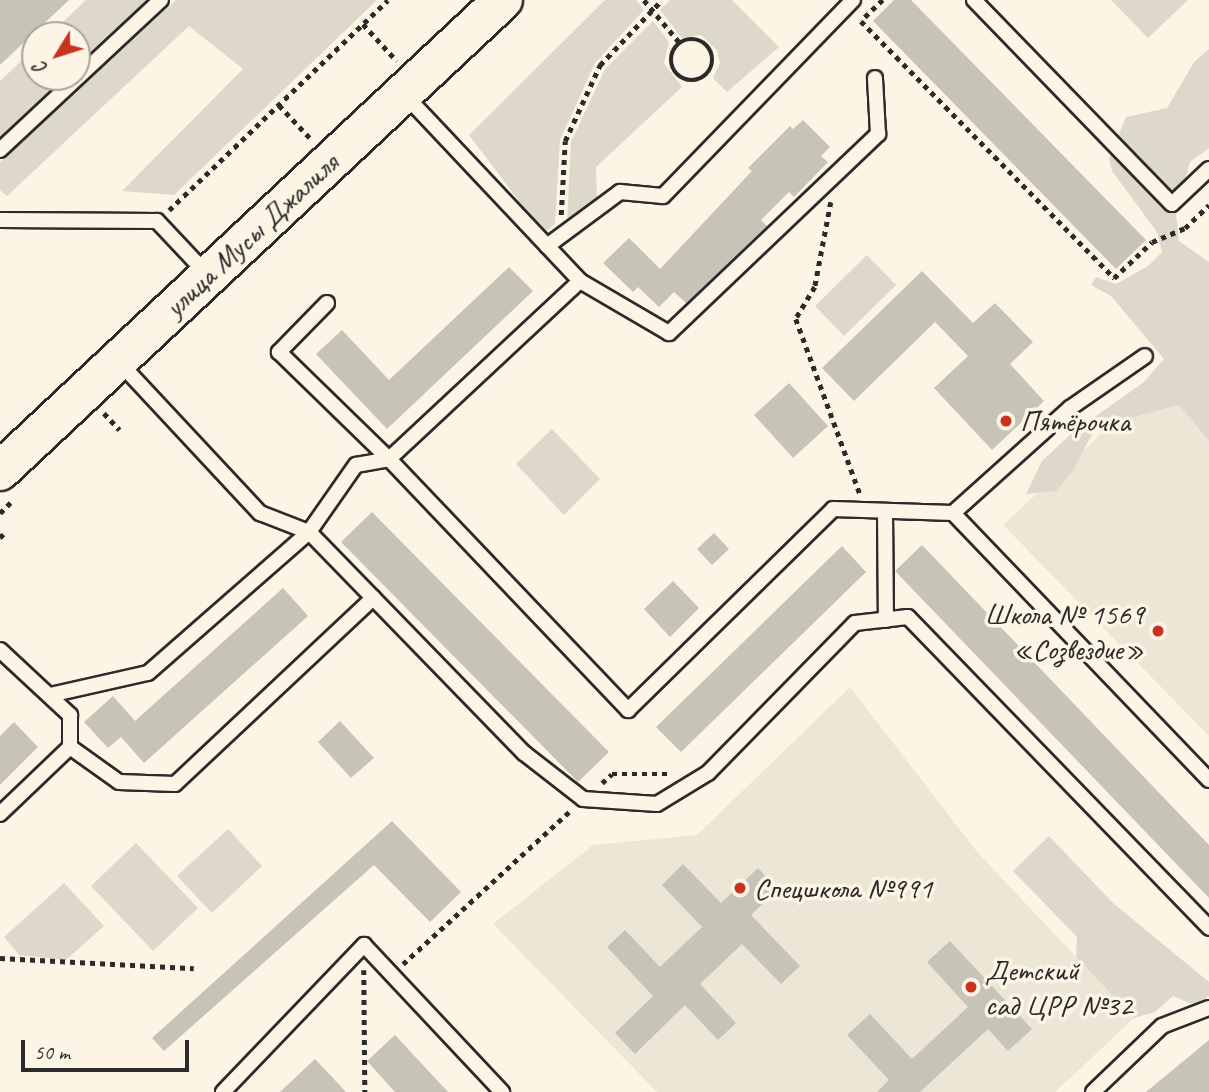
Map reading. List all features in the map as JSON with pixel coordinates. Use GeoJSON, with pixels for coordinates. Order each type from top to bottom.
{"type":"FeatureCollection","features":[{"type":"Feature","properties":{"kind":"main road","name":"улица Мусы Джалиля"},"geometry":{"type":"LineString","coordinates":[[0,471],[503,0]]}},
{"type":"Feature","properties":{"kind":"lane"},"geometry":{"type":"LineString","coordinates":[[0,150],[161,0]]}},
{"type":"Feature","properties":{"kind":"lane"},"geometry":{"type":"LineString","coordinates":[[547,246],[620,192],[663,196],[853,0]]}},
{"type":"Feature","properties":{"kind":"lane"},"geometry":{"type":"LineString","coordinates":[[974,0],[1172,204],[1209,169]]}},
{"type":"Feature","properties":{"kind":"lane"},"geometry":{"type":"LineString","coordinates":[[402,92],[580,281],[668,332],[878,134],[875,78]]}},
{"type":"Feature","properties":{"kind":"lane"},"geometry":{"type":"LineString","coordinates":[[0,220],[158,221],[210,276]]}},
{"type":"Feature","properties":{"kind":"lane"},"geometry":{"type":"LineString","coordinates":[[50,695],[148,673],[309,532],[356,465],[389,459],[580,281]]}},
{"type":"Feature","properties":{"kind":"lane"},"geometry":{"type":"LineString","coordinates":[[327,303],[279,352],[389,459],[628,710],[833,509],[953,513],[1070,408],[1145,356]]}},
{"type":"Feature","properties":{"kind":"lane"},"geometry":{"type":"LineString","coordinates":[[117,361],[260,513],[309,532],[524,753],[583,799],[657,804],[708,773],[855,623],[908,617],[1209,928]]}},
{"type":"Feature","properties":{"kind":"lane"},"geometry":{"type":"LineString","coordinates":[[885,511],[886,620]]}},
{"type":"Feature","properties":{"kind":"lane"},"geometry":{"type":"LineString","coordinates":[[953,513],[1209,780]]}},
{"type":"Feature","properties":{"kind":"lane"},"geometry":{"type":"LineString","coordinates":[[70,747],[119,782],[175,784],[373,598]]}},
{"type":"Feature","properties":{"kind":"lane"},"geometry":{"type":"LineString","coordinates":[[0,649],[70,715],[70,747],[0,814]]}},
{"type":"Feature","properties":{"kind":"lane"},"geometry":{"type":"LineString","coordinates":[[223,1092],[364,945],[502,1092]]}},
{"type":"Feature","properties":{"kind":"lane"},"geometry":{"type":"LineString","coordinates":[[1093,1092],[1162,1026],[1209,1008]]}},
{"type":"Feature","properties":{"kind":"path"},"geometry":{"type":"LineString","coordinates":[[158,221],[388,0]]}},
{"type":"Feature","properties":{"kind":"path"},"geometry":{"type":"LineString","coordinates":[[644,0],[680,43]]}},
{"type":"Feature","properties":{"kind":"path"},"geometry":{"type":"LineString","coordinates":[[560,236],[565,141],[600,65],[662,0]]}},
{"type":"Feature","properties":{"kind":"path"},"geometry":{"type":"LineString","coordinates":[[883,0],[861,21],[1114,278],[1152,242],[1185,228],[1209,205]]}},
{"type":"Feature","properties":{"kind":"path"},"geometry":{"type":"LineString","coordinates":[[698,40],[712,52],[711,70],[704,77],[687,80],[673,68],[671,59],[680,43],[698,40]]}},
{"type":"Feature","properties":{"kind":"path"},"geometry":{"type":"LineString","coordinates":[[836,174],[815,287],[796,318],[866,510]]}},
{"type":"Feature","properties":{"kind":"path"},"geometry":{"type":"LineString","coordinates":[[0,534],[6,540]]}},
{"type":"Feature","properties":{"kind":"path"},"geometry":{"type":"LineString","coordinates":[[391,974],[612,774],[683,775]]}},
{"type":"Feature","properties":{"kind":"path"},"geometry":{"type":"LineString","coordinates":[[364,945],[365,1092]]}},
{"type":"Feature","properties":{"kind":"path"},"geometry":{"type":"LineString","coordinates":[[0,958],[194,968]]}},
{"type":"Feature","properties":{"kind":"shaded area"},"geometry":{"type":"Polygon","coordinates":[[[86,0],[148,0],[91,54],[91,21],[64,21],[86,0]]]}},
{"type":"Feature","properties":{"kind":"shaded area"},"geometry":{"type":"Polygon","coordinates":[[[176,0],[377,0],[174,195],[122,191],[243,69],[189,26],[7,196],[0,190],[0,162],[77,91],[91,91],[91,78],[176,0]]]}},
{"type":"Feature","properties":{"kind":"shaded area"},"geometry":{"type":"Polygon","coordinates":[[[605,0],[636,0],[644,10],[595,63],[560,140],[555,223],[544,234],[469,135],[605,0]]]}},
{"type":"Feature","properties":{"kind":"shaded area"},"geometry":{"type":"Polygon","coordinates":[[[670,0],[732,0],[779,47],[727,92],[713,78],[720,63],[717,50],[701,35],[682,38],[660,10],[670,0]]]}},
{"type":"Feature","properties":{"kind":"shaded area"},"geometry":{"type":"Polygon","coordinates":[[[1111,0],[1188,0],[1148,38],[1111,0]]]}},
{"type":"Feature","properties":{"kind":"shaded area"},"geometry":{"type":"Polygon","coordinates":[[[653,21],[669,42],[664,63],[682,87],[596,167],[597,198],[567,223],[571,142],[605,69],[653,21]]]}},
{"type":"Feature","properties":{"kind":"shaded area"},"geometry":{"type":"Polygon","coordinates":[[[1209,49],[1209,148],[1190,162],[1176,213],[1179,241],[1209,262],[1209,441],[1179,405],[1096,427],[1072,472],[1056,491],[1026,494],[1042,461],[1072,433],[1144,382],[1164,359],[1111,296],[1091,285],[1096,277],[1116,284],[1148,266],[1162,252],[1157,232],[1112,171],[1109,158],[1126,117],[1167,108],[1194,62],[1209,49]]]}},
{"type":"Feature","properties":{"kind":"shaded area"},"geometry":{"type":"Polygon","coordinates":[[[21,61],[21,91],[51,91],[0,139],[0,81],[21,61]]]}},
{"type":"Feature","properties":{"kind":"shaded area"},"geometry":{"type":"Polygon","coordinates":[[[867,255],[896,285],[844,336],[815,306],[867,255]]]}},
{"type":"Feature","properties":{"kind":"shaded area","name":"Школа № 1569 «Созвездие»"},"geometry":{"type":"Polygon","coordinates":[[[1209,333],[1209,736],[1003,525],[1209,333]]]}},
{"type":"Feature","properties":{"kind":"shaded area"},"geometry":{"type":"Polygon","coordinates":[[[552,429],[600,479],[564,515],[516,464],[552,429]]]}},
{"type":"Feature","properties":{"kind":"shaded area","name":"Спецшкола №991"},"geometry":{"type":"Polygon","coordinates":[[[850,687],[978,853],[1134,1018],[1055,1092],[657,1092],[493,924],[593,845],[697,835],[850,687]]]}},
{"type":"Feature","properties":{"kind":"shaded area"},"geometry":{"type":"Polygon","coordinates":[[[228,829],[262,866],[212,913],[177,876],[228,829]]]}},
{"type":"Feature","properties":{"kind":"shaded area"},"geometry":{"type":"Polygon","coordinates":[[[1049,836],[1113,903],[1209,982],[1209,996],[1194,1005],[1173,996],[1155,1012],[1134,1018],[1076,957],[1077,937],[1013,871],[1049,836]]]}},
{"type":"Feature","properties":{"kind":"shaded area"},"geometry":{"type":"Polygon","coordinates":[[[136,843],[198,908],[153,951],[91,886],[136,843]]]}},
{"type":"Feature","properties":{"kind":"shaded area"},"geometry":{"type":"Polygon","coordinates":[[[64,883],[104,926],[66,960],[19,955],[4,937],[64,883]]]}},
{"type":"Feature","properties":{"kind":"building"},"geometry":{"type":"Polygon","coordinates":[[[0,0],[69,0],[47,21],[21,21],[21,45],[0,65],[0,0]]]}},
{"type":"Feature","properties":{"kind":"building"},"geometry":{"type":"Polygon","coordinates":[[[894,0],[911,0],[1146,240],[1116,269],[873,21],[894,0]]]}},
{"type":"Feature","properties":{"kind":"building"},"geometry":{"type":"Polygon","coordinates":[[[803,120],[830,147],[821,156],[828,162],[794,197],[789,192],[761,220],[767,226],[686,303],[674,292],[659,307],[638,287],[633,292],[603,263],[629,238],[660,269],[752,171],[748,168],[790,126],[793,129],[803,120]]]}},
{"type":"Feature","properties":{"kind":"building"},"geometry":{"type":"Polygon","coordinates":[[[509,267],[533,291],[387,429],[316,354],[342,330],[389,380],[509,267]]]}},
{"type":"Feature","properties":{"kind":"building"},"geometry":{"type":"Polygon","coordinates":[[[922,271],[973,323],[995,303],[1033,342],[1010,364],[1044,401],[992,450],[934,388],[968,356],[935,322],[854,401],[822,368],[922,271]]]}},
{"type":"Feature","properties":{"kind":"building"},"geometry":{"type":"Polygon","coordinates":[[[789,383],[828,426],[793,458],[754,415],[789,383]]]}},
{"type":"Feature","properties":{"kind":"building"},"geometry":{"type":"Polygon","coordinates":[[[372,512],[609,752],[578,782],[341,542],[372,512]]]}},
{"type":"Feature","properties":{"kind":"building"},"geometry":{"type":"Polygon","coordinates":[[[714,533],[729,549],[712,565],[697,549],[714,533]]]}},
{"type":"Feature","properties":{"kind":"building"},"geometry":{"type":"Polygon","coordinates":[[[922,545],[1209,845],[1209,898],[895,571],[922,545]]]}},
{"type":"Feature","properties":{"kind":"building"},"geometry":{"type":"Polygon","coordinates":[[[842,546],[866,572],[681,752],[656,727],[842,546]]]}},
{"type":"Feature","properties":{"kind":"building"},"geometry":{"type":"Polygon","coordinates":[[[673,581],[699,608],[670,637],[644,609],[673,581]]]}},
{"type":"Feature","properties":{"kind":"building"},"geometry":{"type":"Polygon","coordinates":[[[283,588],[308,616],[144,763],[121,737],[108,748],[84,722],[113,696],[135,721],[283,588]]]}},
{"type":"Feature","properties":{"kind":"building"},"geometry":{"type":"Polygon","coordinates":[[[340,721],[374,758],[351,778],[318,742],[340,721]]]}},
{"type":"Feature","properties":{"kind":"building"},"geometry":{"type":"Polygon","coordinates":[[[14,722],[38,747],[0,785],[0,736],[14,722]]]}},
{"type":"Feature","properties":{"kind":"building"},"geometry":{"type":"Polygon","coordinates":[[[392,821],[461,892],[430,922],[374,865],[164,1051],[152,1038],[392,821]]]}},
{"type":"Feature","properties":{"kind":"building"},"geometry":{"type":"Polygon","coordinates":[[[683,864],[721,903],[758,868],[778,889],[751,915],[800,966],[781,984],[742,944],[700,984],[736,1023],[718,1040],[685,1005],[635,1054],[615,1033],[653,996],[607,947],[625,930],[660,967],[702,927],[662,885],[683,864]]]}},
{"type":"Feature","properties":{"kind":"building"},"geometry":{"type":"Polygon","coordinates":[[[950,941],[1032,1029],[1008,1051],[988,1029],[920,1092],[877,1092],[889,1080],[847,1035],[870,1014],[912,1059],[968,1007],[927,962],[950,941]]]}},
{"type":"Feature","properties":{"kind":"building"},"geometry":{"type":"Polygon","coordinates":[[[395,1035],[448,1092],[395,1092],[367,1061],[395,1035]]]}},
{"type":"Feature","properties":{"kind":"building"},"geometry":{"type":"Polygon","coordinates":[[[1209,1040],[1209,1092],[1146,1092],[1209,1040]]]}},
{"type":"Feature","properties":{"kind":"building"},"geometry":{"type":"Polygon","coordinates":[[[315,1059],[346,1092],[280,1092],[315,1059]]]}},
{"type":"Feature","properties":{"kind":"place","name":"Пятёрочка"},"geometry":{"type":"Point","coordinates":[1006,421]}},
{"type":"Feature","properties":{"kind":"place","name":"Школа № 1569 «Созвездие»"},"geometry":{"type":"Point","coordinates":[1158,631]}},
{"type":"Feature","properties":{"kind":"place","name":"Спецшкола №991"},"geometry":{"type":"Point","coordinates":[740,888]}},
{"type":"Feature","properties":{"kind":"place","name":"Детский сад ЦРР №32"},"geometry":{"type":"Point","coordinates":[971,987]}}]}
